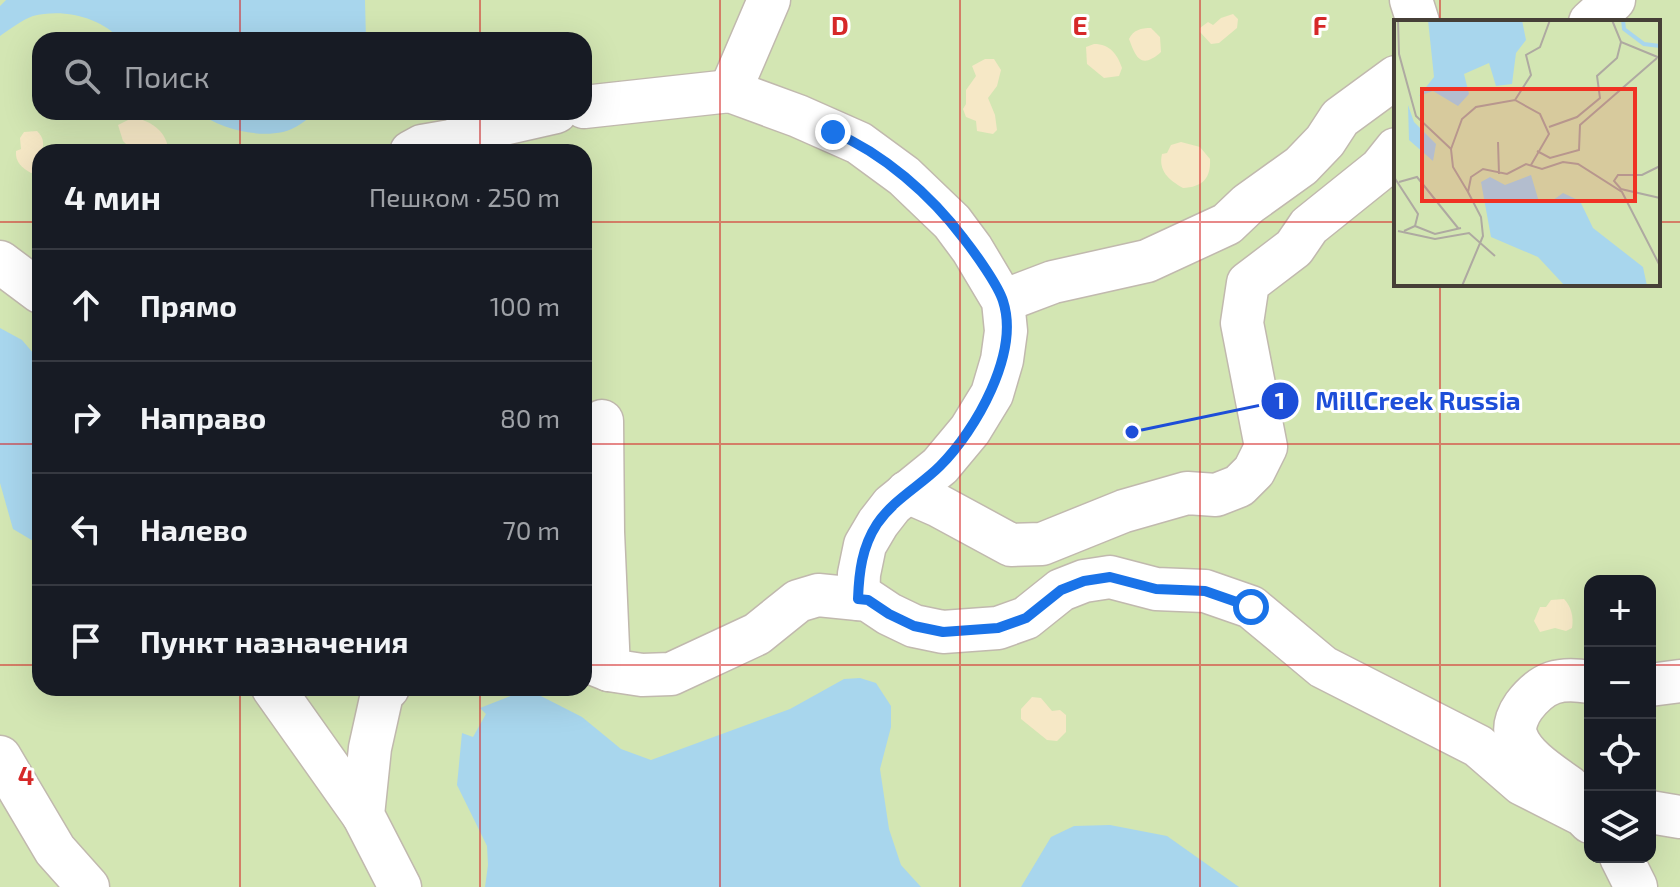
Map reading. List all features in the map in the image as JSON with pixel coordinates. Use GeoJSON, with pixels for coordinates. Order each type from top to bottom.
{"type":"FeatureCollection","features":[{"type":"Feature","properties":{"kind":"lane"},"geometry":{"type":"LineString","coordinates":[[730,91],[769,0]]}},
{"type":"Feature","properties":{"kind":"lane"},"geometry":{"type":"LineString","coordinates":[[1411,0],[1417,20]]}},
{"type":"Feature","properties":{"kind":"lane"},"geometry":{"type":"LineString","coordinates":[[1592,20],[1614,0]]}},
{"type":"Feature","properties":{"kind":"lane"},"geometry":{"type":"LineString","coordinates":[[1003,301],[1053,282],[1147,261],[1227,224],[1248,204],[1301,166],[1325,141],[1340,118],[1394,78]]}},
{"type":"Feature","properties":{"kind":"lane"},"geometry":{"type":"LineString","coordinates":[[592,106],[730,91],[859,143],[904,176],[952,222],[1003,301],[1006,331],[992,394],[970,430],[940,466],[892,505],[878,523],[865,545],[858,599]]}},
{"type":"Feature","properties":{"kind":"lane"},"geometry":{"type":"LineString","coordinates":[[434,144],[521,120]]}},
{"type":"Feature","properties":{"kind":"lane"},"geometry":{"type":"LineString","coordinates":[[907,492],[1011,545],[1042,544],[1124,511],[1187,493],[1216,495],[1239,486],[1254,471],[1266,447],[1242,323],[1248,283],[1294,248],[1309,226],[1380,169],[1394,152]]}},
{"type":"Feature","properties":{"kind":"lane"},"geometry":{"type":"LineString","coordinates":[[0,262],[32,286]]}},
{"type":"Feature","properties":{"kind":"lane"},"geometry":{"type":"LineString","coordinates":[[602,421],[603,532],[597,665],[642,675],[671,674],[757,634],[798,601],[818,595],[868,600],[914,626],[943,632],[998,628],[1026,618],[1061,590],[1097,579],[1110,577],[1156,589],[1205,591],[1251,607],[1323,667],[1478,746],[1522,784],[1584,816]]}},
{"type":"Feature","properties":{"kind":"lane"},"geometry":{"type":"LineString","coordinates":[[1584,682],[1564,680],[1539,688],[1519,712],[1515,729],[1517,738],[1538,763],[1575,791],[1584,794]]}},
{"type":"Feature","properties":{"kind":"lane"},"geometry":{"type":"LineString","coordinates":[[1656,684],[1680,681]]}},
{"type":"Feature","properties":{"kind":"lane"},"geometry":{"type":"LineString","coordinates":[[279,696],[363,815],[400,887]]}},
{"type":"Feature","properties":{"kind":"lane"},"geometry":{"type":"LineString","coordinates":[[363,815],[379,696]]}},
{"type":"Feature","properties":{"kind":"lane"},"geometry":{"type":"LineString","coordinates":[[1478,746],[1502,741],[1515,729]]}},
{"type":"Feature","properties":{"kind":"lane"},"geometry":{"type":"LineString","coordinates":[[0,757],[55,850],[88,887]]}},
{"type":"Feature","properties":{"kind":"lane"},"geometry":{"type":"LineString","coordinates":[[1656,813],[1680,817]]}},
{"type":"Feature","properties":{"kind":"lane"},"geometry":{"type":"LineString","coordinates":[[1624,863],[1636,887]]}},
{"type":"Feature","properties":{"kind":"green space"},"geometry":{"type":"Polygon","coordinates":[[[0,0],[1680,0],[1680,887],[0,887],[0,0]]]}},
{"type":"Feature","properties":{"kind":"sand"},"geometry":{"type":"Polygon","coordinates":[[[1233,14],[1238,19],[1237,28],[1219,43],[1211,44],[1200,32],[1200,28],[1208,22],[1213,25],[1233,14]]]}},
{"type":"Feature","properties":{"kind":"sand"},"geometry":{"type":"Polygon","coordinates":[[[1151,28],[1160,37],[1161,52],[1148,60],[1139,59],[1129,39],[1138,30],[1151,28]]]}},
{"type":"Feature","properties":{"kind":"sand"},"geometry":{"type":"Polygon","coordinates":[[[1094,44],[1109,48],[1115,54],[1122,68],[1119,76],[1104,78],[1087,64],[1086,47],[1094,44]]]}},
{"type":"Feature","properties":{"kind":"sand"},"geometry":{"type":"Polygon","coordinates":[[[985,59],[994,59],[1001,70],[997,86],[988,98],[995,115],[997,130],[993,134],[977,131],[976,121],[966,117],[963,109],[966,90],[976,76],[972,66],[985,59]]]}},
{"type":"Feature","properties":{"kind":"sand"},"geometry":{"type":"Polygon","coordinates":[[[128,120],[147,122],[158,129],[167,144],[126,144],[118,125],[128,120]]]}},
{"type":"Feature","properties":{"kind":"sand"},"geometry":{"type":"Polygon","coordinates":[[[37,131],[43,143],[32,144],[31,173],[17,158],[16,151],[21,149],[20,138],[24,132],[37,131]]]}},
{"type":"Feature","properties":{"kind":"sand"},"geometry":{"type":"Polygon","coordinates":[[[1181,142],[1200,147],[1210,159],[1207,177],[1195,186],[1183,188],[1178,185],[1169,178],[1162,165],[1162,154],[1167,153],[1171,145],[1181,142]]]}},
{"type":"Feature","properties":{"kind":"sand"},"geometry":{"type":"Polygon","coordinates":[[[1564,599],[1571,612],[1572,628],[1540,632],[1534,621],[1540,607],[1546,607],[1551,600],[1564,599]]]}},
{"type":"Feature","properties":{"kind":"sand"},"geometry":{"type":"Polygon","coordinates":[[[1032,697],[1041,698],[1052,711],[1060,710],[1066,715],[1066,732],[1057,741],[1047,740],[1021,719],[1021,709],[1032,697]]]}},
{"type":"Feature","properties":{"kind":"water"},"geometry":{"type":"Polygon","coordinates":[[[6,0],[365,0],[366,32],[113,32],[81,16],[57,13],[33,16],[0,36],[0,6],[6,0]]]}},
{"type":"Feature","properties":{"kind":"water"},"geometry":{"type":"Polygon","coordinates":[[[211,120],[306,120],[287,131],[272,134],[249,133],[211,120]]]}},
{"type":"Feature","properties":{"kind":"water"},"geometry":{"type":"Polygon","coordinates":[[[0,328],[22,340],[32,352],[32,540],[13,529],[0,483],[0,328]]]}},
{"type":"Feature","properties":{"kind":"water"},"geometry":{"type":"Polygon","coordinates":[[[860,678],[876,683],[891,706],[891,727],[880,769],[889,829],[901,865],[921,887],[485,887],[487,846],[457,785],[462,733],[473,737],[486,714],[480,708],[511,696],[541,696],[582,717],[621,749],[651,760],[790,709],[844,679],[860,678]]]}},
{"type":"Feature","properties":{"kind":"water"},"geometry":{"type":"Polygon","coordinates":[[[1110,825],[1167,836],[1239,887],[1021,887],[1051,837],[1074,826],[1110,825]]]}},
{"type":"Feature","properties":{"kind":"place","name":"MillCreek Russia"},"geometry":{"type":"Point","coordinates":[1132,432]}},
{"type":"Feature","properties":{"kind":"route"},"geometry":{"type":"LineString","coordinates":[[833,132],[859,143],[904,176],[952,222],[1003,301],[1006,331],[992,394],[970,430],[940,466],[892,505],[865,545],[858,599],[868,600],[914,626],[943,632],[998,628],[1026,618],[1061,590],[1084,581],[1110,577],[1156,589],[1205,591],[1251,607]]}}]}
